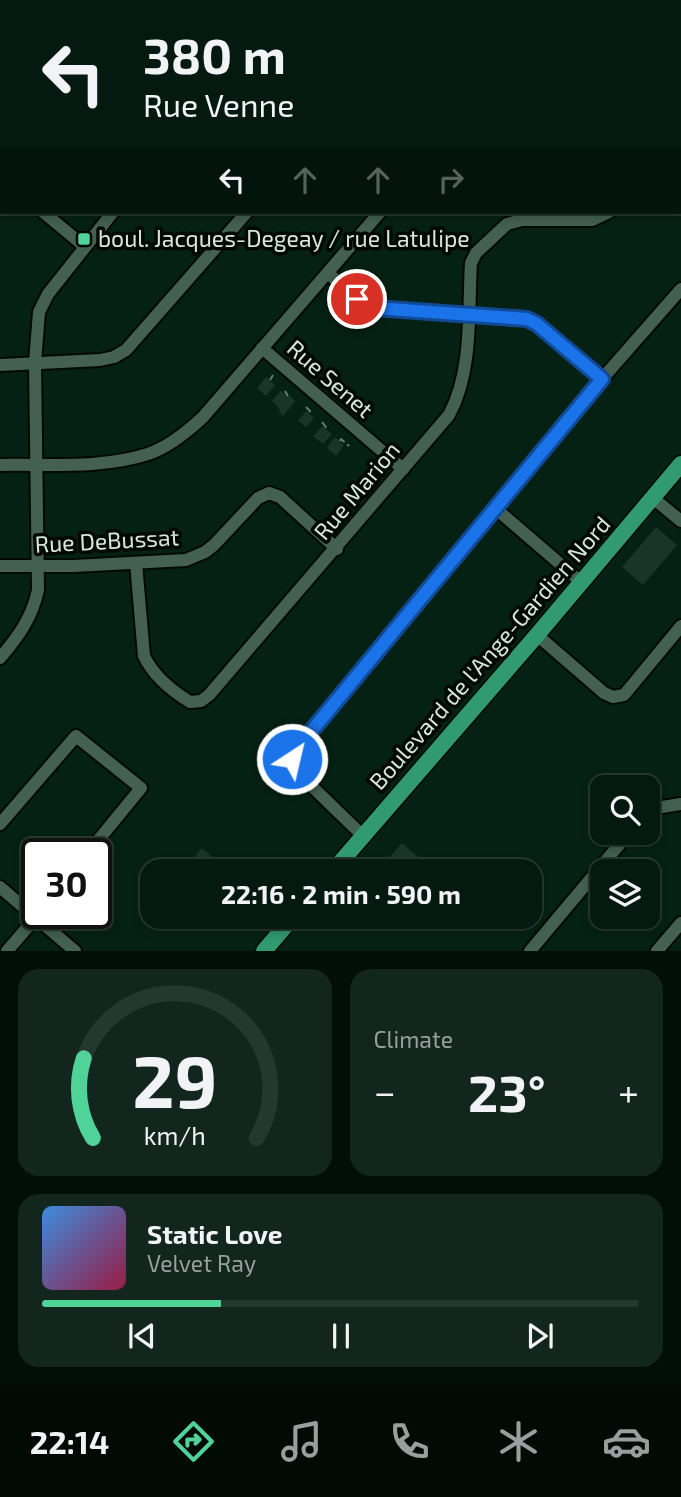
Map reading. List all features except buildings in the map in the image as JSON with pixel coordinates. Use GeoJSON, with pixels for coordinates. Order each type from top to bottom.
{"type":"FeatureCollection","features":[{"type":"Feature","properties":{"kind":"main road","name":"Boulevard de l'Ange-Gardien Nord"},"geometry":{"type":"LineString","coordinates":[[343,859],[681,464]]}},
{"type":"Feature","properties":{"kind":"main road"},"geometry":{"type":"LineString","coordinates":[[264,951],[283,929]]}},
{"type":"Feature","properties":{"kind":"street"},"geometry":{"type":"LineString","coordinates":[[45,214],[85,246]]}},
{"type":"Feature","properties":{"kind":"street"},"geometry":{"type":"LineString","coordinates":[[0,658],[19,637],[28,621],[38,590],[35,363],[39,313],[44,300],[111,214]]}},
{"type":"Feature","properties":{"kind":"street"},"geometry":{"type":"LineString","coordinates":[[0,365],[100,360],[114,357],[127,349],[245,214]]}},
{"type":"Feature","properties":{"kind":"street"},"geometry":{"type":"LineString","coordinates":[[0,466],[99,463],[150,453],[174,440],[203,417],[378,214]]}},
{"type":"Feature","properties":{"kind":"street","name":"Rue Marion"},"geometry":{"type":"LineString","coordinates":[[136,563],[144,656],[149,667],[179,696],[190,702],[201,701],[337,549],[449,415],[456,403],[465,369],[471,263],[476,253],[507,224],[522,220],[592,220],[605,214]]}},
{"type":"Feature","properties":{"kind":"street"},"geometry":{"type":"LineString","coordinates":[[328,273],[363,305],[371,307],[527,319],[537,324],[602,379]]}},
{"type":"Feature","properties":{"kind":"street"},"geometry":{"type":"LineString","coordinates":[[363,836],[295,770],[292,759],[295,751],[602,379],[681,289]]}},
{"type":"Feature","properties":{"kind":"street","name":"Rue Senet"},"geometry":{"type":"LineString","coordinates":[[262,348],[402,469]]}},
{"type":"Feature","properties":{"kind":"street","name":"Rue DeBussat"},"geometry":{"type":"LineString","coordinates":[[0,566],[186,560],[205,552],[258,498],[269,493],[280,497],[337,549]]}},
{"type":"Feature","properties":{"kind":"street"},"geometry":{"type":"LineString","coordinates":[[653,498],[681,521]]}},
{"type":"Feature","properties":{"kind":"street"},"geometry":{"type":"LineString","coordinates":[[495,508],[582,582]]}},
{"type":"Feature","properties":{"kind":"street"},"geometry":{"type":"LineString","coordinates":[[537,635],[604,693],[613,697],[624,695],[681,626]]}},
{"type":"Feature","properties":{"kind":"street"},"geometry":{"type":"LineString","coordinates":[[0,824],[76,736],[141,788],[100,838]]}},
{"type":"Feature","properties":{"kind":"street"},"geometry":{"type":"LineString","coordinates":[[660,807],[681,804]]}},
{"type":"Feature","properties":{"kind":"street"},"geometry":{"type":"LineString","coordinates":[[530,951],[619,845]]}},
{"type":"Feature","properties":{"kind":"street"},"geometry":{"type":"LineString","coordinates":[[0,887],[21,903]]}},
{"type":"Feature","properties":{"kind":"street"},"geometry":{"type":"LineString","coordinates":[[657,951],[681,923]]}},
{"type":"Feature","properties":{"kind":"street"},"geometry":{"type":"LineString","coordinates":[[6,951],[25,929]]}},
{"type":"Feature","properties":{"kind":"street"},"geometry":{"type":"LineString","coordinates":[[52,929],[75,951]]}},
{"type":"Feature","properties":{"kind":"path"},"geometry":{"type":"LineString","coordinates":[[270,380],[273,375]]}},
{"type":"Feature","properties":{"kind":"path"},"geometry":{"type":"LineString","coordinates":[[285,391],[288,396]]}},
{"type":"Feature","properties":{"kind":"path"},"geometry":{"type":"LineString","coordinates":[[306,407],[310,411],[308,413]]}},
{"type":"Feature","properties":{"kind":"path"},"geometry":{"type":"LineString","coordinates":[[322,422],[328,430]]}},
{"type":"Feature","properties":{"kind":"path"},"geometry":{"type":"LineString","coordinates":[[340,441],[341,439],[349,446]]}},
{"type":"Feature","properties":{"kind":"place","name":"boul. Jacques-Degeay / rue Latulipe"},"geometry":{"type":"Point","coordinates":[84,239]}},
{"type":"Feature","properties":{"kind":"route"},"geometry":{"type":"LineString","coordinates":[[292,759],[295,751],[602,379],[537,324],[527,319],[375,308],[363,305],[357,299]]}}]}
